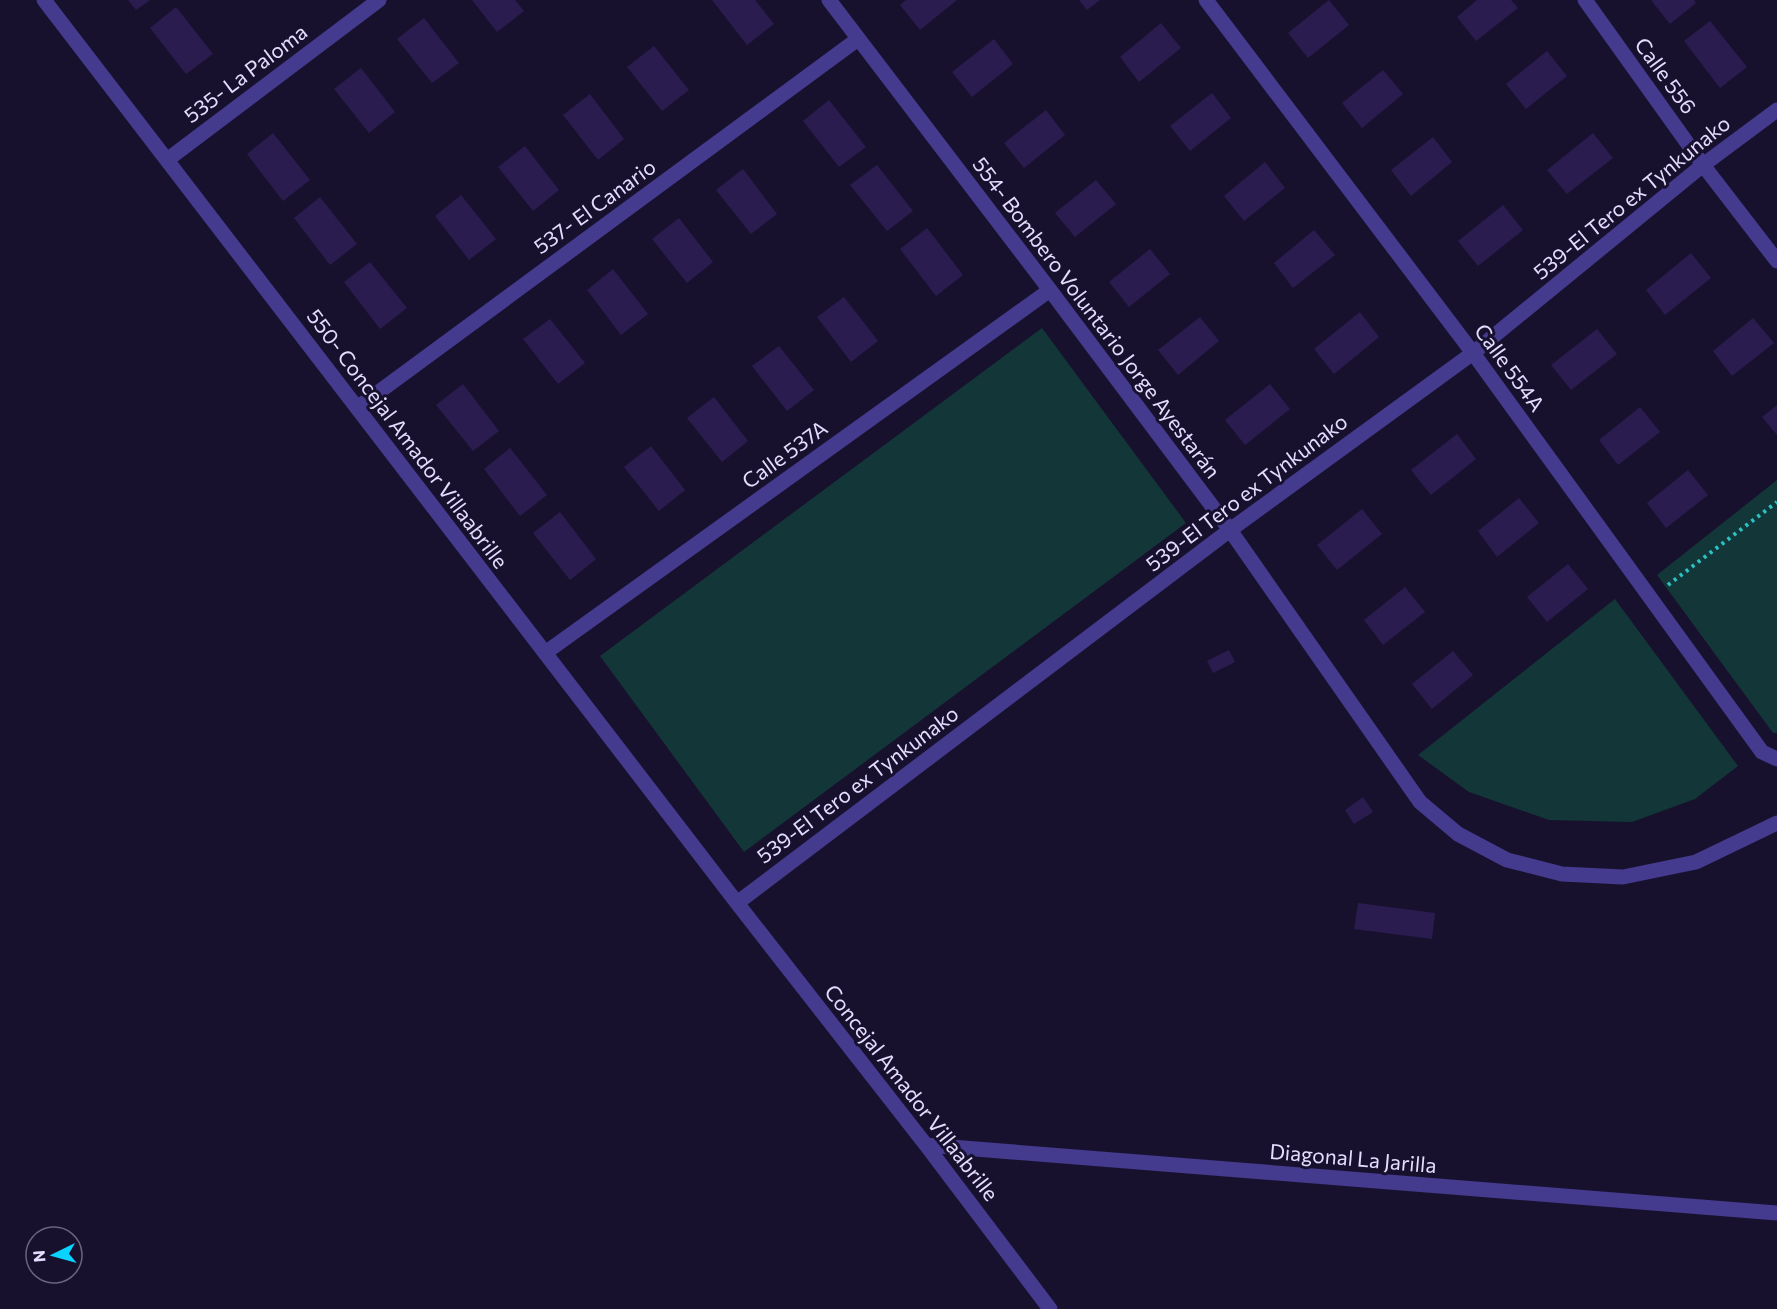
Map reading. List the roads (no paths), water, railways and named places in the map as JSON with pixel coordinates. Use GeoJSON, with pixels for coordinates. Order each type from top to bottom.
{"type":"FeatureCollection","features":[{"type":"Feature","properties":{"kind":"street","name":"550- Concejal Amador Villaabrille"},"geometry":{"type":"LineString","coordinates":[[44,0],[737,903]]}},
{"type":"Feature","properties":{"kind":"street","name":"535- La Paloma"},"geometry":{"type":"LineString","coordinates":[[167,160],[379,0]]}},
{"type":"Feature","properties":{"kind":"street","name":"554- Bombero Voluntario Jorge Ayestarán"},"geometry":{"type":"LineString","coordinates":[[829,0],[1230,530],[1420,802],[1458,834],[1508,860],[1562,874],[1623,876],[1696,862],[1777,823]]}},
{"type":"Feature","properties":{"kind":"street","name":"Calle 554A"},"geometry":{"type":"LineString","coordinates":[[1206,0],[1473,353],[1762,752],[1777,759]]}},
{"type":"Feature","properties":{"kind":"street","name":"Calle 556"},"geometry":{"type":"LineString","coordinates":[[1586,0],[1703,165],[1777,261]]}},
{"type":"Feature","properties":{"kind":"street","name":"537- El Canario"},"geometry":{"type":"LineString","coordinates":[[357,408],[858,39]]}},
{"type":"Feature","properties":{"kind":"street","name":"539-El Tero ex Tynkunako"},"geometry":{"type":"LineString","coordinates":[[737,903],[1230,530],[1473,353],[1703,165],[1777,111]]}},
{"type":"Feature","properties":{"kind":"street","name":"Calle 537A"},"geometry":{"type":"LineString","coordinates":[[545,654],[1050,290]]}},
{"type":"Feature","properties":{"kind":"street","name":"Concejal Amador Villaabrille"},"geometry":{"type":"LineString","coordinates":[[737,903],[927,1146],[1050,1309]]}},
{"type":"Feature","properties":{"kind":"street","name":"Diagonal La Jarilla"},"geometry":{"type":"LineString","coordinates":[[927,1146],[1777,1213]]}}]}
